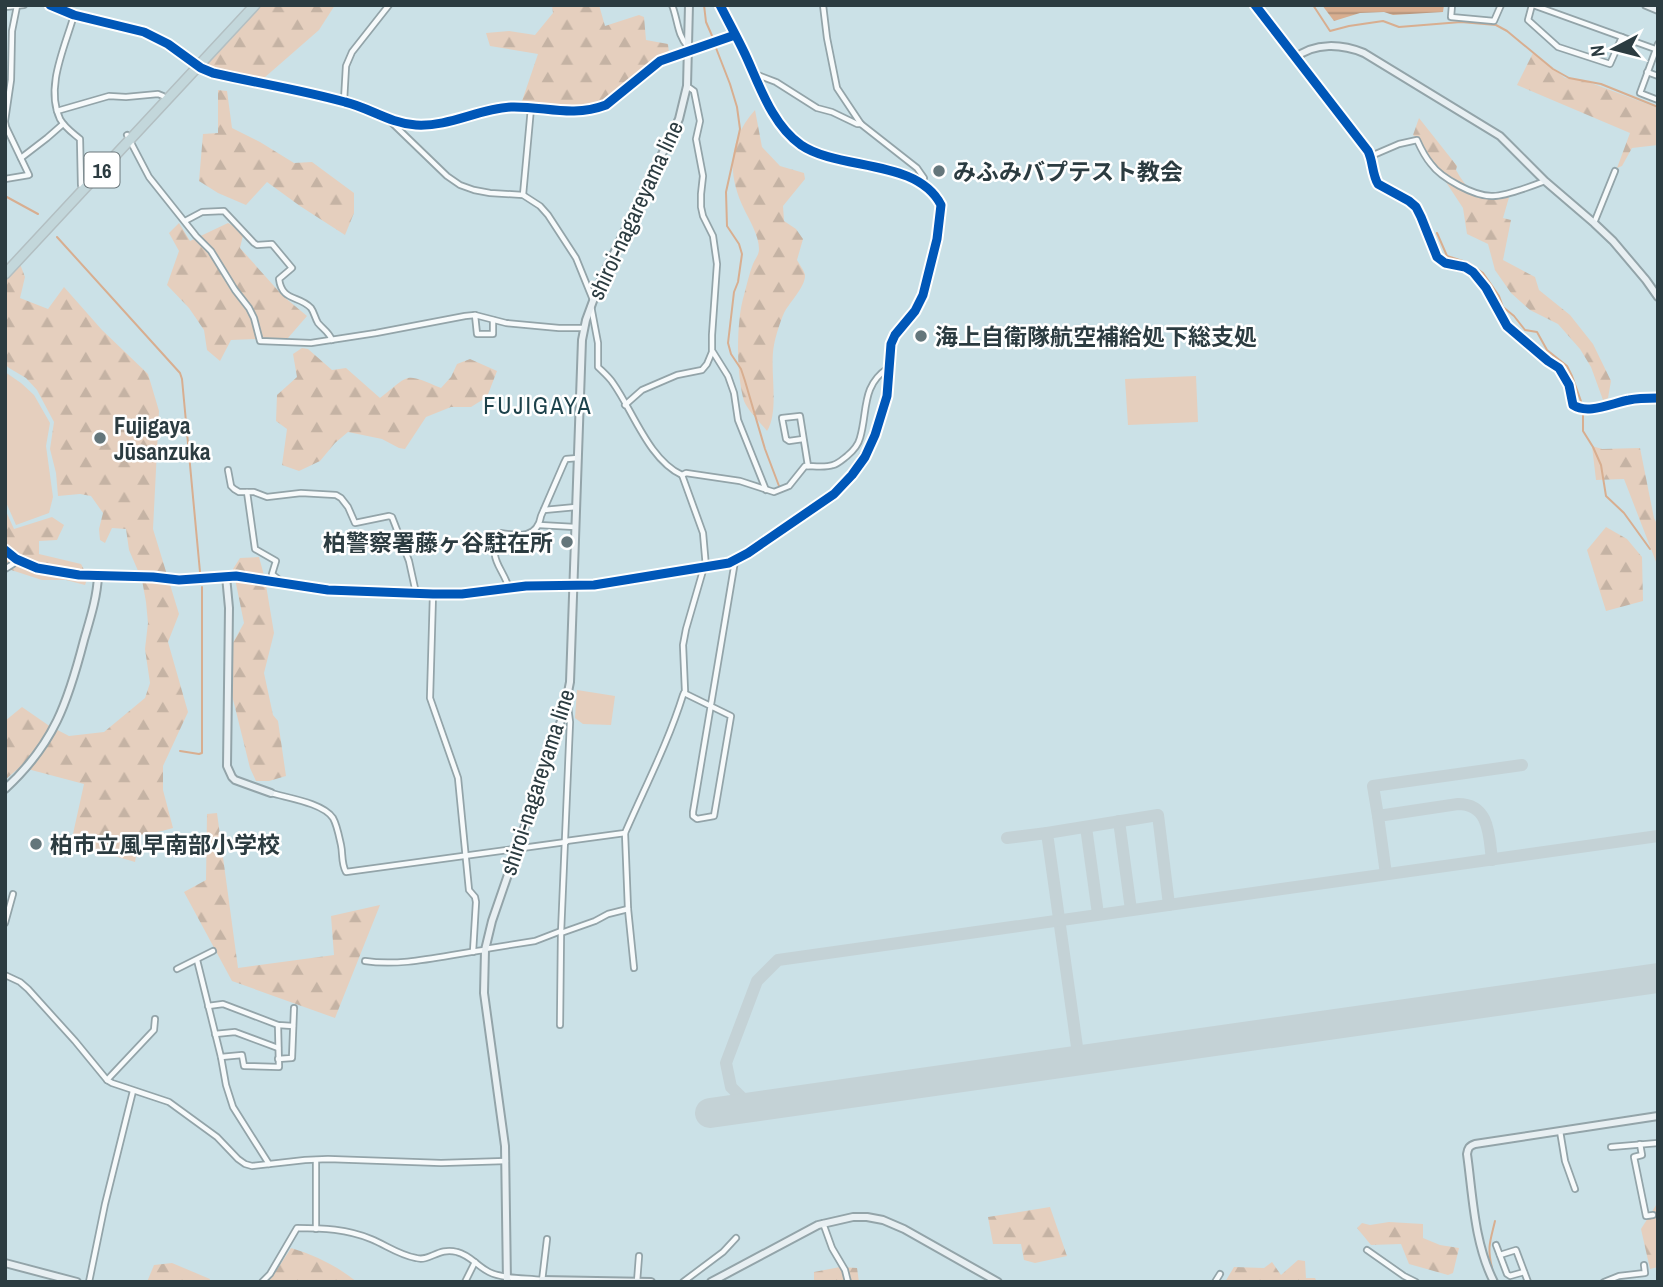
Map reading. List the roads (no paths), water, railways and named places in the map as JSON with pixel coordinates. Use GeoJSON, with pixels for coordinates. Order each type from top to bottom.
{"type":"FeatureCollection","features":[{"type":"Feature","properties":{"kind":"highway","name":"16"},"geometry":{"type":"LineString","coordinates":[[5,274],[248,5]]}},
{"type":"Feature","properties":{"kind":"highway","name":"16"},"geometry":{"type":"LineString","coordinates":[[5,265],[255,5]]}},
{"type":"Feature","properties":{"kind":"street"},"geometry":{"type":"LineString","coordinates":[[5,7],[24,5]]}},
{"type":"Feature","properties":{"kind":"street"},"geometry":{"type":"LineString","coordinates":[[50,5],[64,8],[74,15],[144,32],[213,73],[344,101],[389,120],[419,125],[441,124],[500,109],[531,108],[569,112],[607,106],[660,61],[735,35]]}},
{"type":"Feature","properties":{"kind":"street"},"geometry":{"type":"LineString","coordinates":[[344,101],[345,66],[352,52],[389,5]]}},
{"type":"Feature","properties":{"kind":"street"},"geometry":{"type":"LineString","coordinates":[[672,5],[677,17],[678,31],[688,50]]}},
{"type":"Feature","properties":{"kind":"street","name":"shiroi-nagareyama line"},"geometry":{"type":"LineString","coordinates":[[507,1279],[507,1161],[484,993],[485,950],[492,920],[567,698],[572,661],[584,328],[592,302],[679,119],[687,86],[689,5]]}},
{"type":"Feature","properties":{"kind":"street"},"geometry":{"type":"LineString","coordinates":[[5,550],[16,559],[37,568],[98,576],[180,580],[236,576],[328,590],[463,594],[509,588],[594,584],[735,561],[825,500],[852,475],[865,457],[875,435],[887,396],[891,344],[922,300],[937,239],[941,205],[923,185],[883,169],[813,152],[790,136],[775,115],[720,5]]}},
{"type":"Feature","properties":{"kind":"street"},"geometry":{"type":"LineString","coordinates":[[822,5],[837,88],[861,124],[917,168],[923,178],[923,185]]}},
{"type":"Feature","properties":{"kind":"street"},"geometry":{"type":"LineString","coordinates":[[1255,5],[1371,156],[1378,184],[1416,207],[1437,257],[1473,272],[1486,288],[1507,326],[1563,372],[1573,405],[1579,409],[1628,400],[1658,398]]}},
{"type":"Feature","properties":{"kind":"street"},"geometry":{"type":"LineString","coordinates":[[1452,5],[1451,17],[1494,21],[1501,5]]}},
{"type":"Feature","properties":{"kind":"street"},"geometry":{"type":"LineString","coordinates":[[1622,37],[1611,64],[1558,47],[1528,20],[1532,5],[1657,48],[1640,93],[1658,100]]}},
{"type":"Feature","properties":{"kind":"street"},"geometry":{"type":"LineString","coordinates":[[1646,5],[1658,10]]}},
{"type":"Feature","properties":{"kind":"street"},"geometry":{"type":"LineString","coordinates":[[5,179],[29,175],[5,122],[11,80],[12,32],[17,6]]}},
{"type":"Feature","properties":{"kind":"street"},"geometry":{"type":"LineString","coordinates":[[74,15],[56,74],[55,89],[57,111],[63,124],[80,139],[80,185]]}},
{"type":"Feature","properties":{"kind":"street"},"geometry":{"type":"LineString","coordinates":[[1295,58],[1307,49],[1326,47],[1341,46],[1364,53],[1500,136],[1545,181],[1613,241],[1655,286],[1658,297]]}},
{"type":"Feature","properties":{"kind":"street"},"geometry":{"type":"LineString","coordinates":[[1647,72],[1658,76]]}},
{"type":"Feature","properties":{"kind":"street"},"geometry":{"type":"LineString","coordinates":[[754,74],[776,82],[817,108],[832,111],[861,124]]}},
{"type":"Feature","properties":{"kind":"street"},"geometry":{"type":"LineString","coordinates":[[625,405],[642,390],[677,376],[702,370],[712,352],[718,264],[713,236],[701,207],[703,176],[696,139],[700,121],[694,91],[687,86]]}},
{"type":"Feature","properties":{"kind":"street"},"geometry":{"type":"LineString","coordinates":[[57,111],[109,96],[163,96]]}},
{"type":"Feature","properties":{"kind":"street"},"geometry":{"type":"LineString","coordinates":[[523,195],[531,108]]}},
{"type":"Feature","properties":{"kind":"street"},"geometry":{"type":"LineString","coordinates":[[389,120],[447,176],[460,185],[490,193],[523,195],[548,215],[576,258],[592,302],[598,343],[598,367],[612,382],[646,440],[673,470],[682,475],[703,533],[705,567],[686,629],[684,693],[664,748],[625,833],[634,968]]}},
{"type":"Feature","properties":{"kind":"street"},"geometry":{"type":"LineString","coordinates":[[21,158],[63,124]]}},
{"type":"Feature","properties":{"kind":"street"},"geometry":{"type":"LineString","coordinates":[[128,137],[149,177],[211,251],[249,308],[260,341],[302,343],[332,340],[465,316],[559,328],[584,328]]}},
{"type":"Feature","properties":{"kind":"street"},"geometry":{"type":"LineString","coordinates":[[1371,156],[1399,144],[1417,140],[1437,171],[1461,187],[1492,197],[1545,181]]}},
{"type":"Feature","properties":{"kind":"street"},"geometry":{"type":"LineString","coordinates":[[1594,223],[1615,171]]}},
{"type":"Feature","properties":{"kind":"street"},"geometry":{"type":"LineString","coordinates":[[185,221],[202,212],[224,211],[254,243],[272,244],[292,268],[279,279],[285,294],[311,308],[316,321],[330,333],[332,340]]}},
{"type":"Feature","properties":{"kind":"street"},"geometry":{"type":"LineString","coordinates":[[475,316],[477,334],[493,334],[493,320]]}},
{"type":"Feature","properties":{"kind":"street"},"geometry":{"type":"LineString","coordinates":[[712,352],[734,393],[738,420],[766,491]]}},
{"type":"Feature","properties":{"kind":"street"},"geometry":{"type":"LineString","coordinates":[[682,475],[686,473],[740,481],[774,492],[789,486],[805,466],[833,465],[843,460],[860,440],[864,408],[874,381],[888,368]]}},
{"type":"Feature","properties":{"kind":"street"},"geometry":{"type":"LineString","coordinates":[[803,439],[786,439],[782,418],[800,416],[808,466]]}},
{"type":"Feature","properties":{"kind":"street"},"geometry":{"type":"LineString","coordinates":[[509,588],[495,557],[495,544],[500,533],[524,536],[540,525],[566,459],[578,458]]}},
{"type":"Feature","properties":{"kind":"street"},"geometry":{"type":"LineString","coordinates":[[228,470],[231,486],[239,492],[254,492],[267,497],[336,495],[348,506],[355,523],[390,516],[409,561],[416,593]]}},
{"type":"Feature","properties":{"kind":"street"},"geometry":{"type":"LineString","coordinates":[[247,492],[255,548],[276,561],[272,574],[284,583]]}},
{"type":"Feature","properties":{"kind":"street"},"geometry":{"type":"LineString","coordinates":[[544,510],[576,507]]}},
{"type":"Feature","properties":{"kind":"street"},"geometry":{"type":"LineString","coordinates":[[540,525],[575,527]]}},
{"type":"Feature","properties":{"kind":"street"},"geometry":{"type":"LineString","coordinates":[[5,569],[16,559]]}},
{"type":"Feature","properties":{"kind":"street"},"geometry":{"type":"LineString","coordinates":[[684,693],[710,705],[731,716],[714,816],[697,819],[693,812],[710,705],[735,561]]}},
{"type":"Feature","properties":{"kind":"street"},"geometry":{"type":"LineString","coordinates":[[5,789],[34,760],[48,740],[66,702],[89,624],[98,576]]}},
{"type":"Feature","properties":{"kind":"street"},"geometry":{"type":"LineString","coordinates":[[226,576],[229,608],[228,766],[232,777],[327,812],[336,825],[342,849],[342,866],[346,872],[625,833]]}},
{"type":"Feature","properties":{"kind":"street"},"geometry":{"type":"LineString","coordinates":[[433,594],[429,698],[458,778],[469,890],[476,902],[473,951]]}},
{"type":"Feature","properties":{"kind":"street"},"geometry":{"type":"LineString","coordinates":[[560,1025],[570,722],[567,698]]}},
{"type":"Feature","properties":{"kind":"street"},"geometry":{"type":"LineString","coordinates":[[5,923],[13,894]]}},
{"type":"Feature","properties":{"kind":"street"},"geometry":{"type":"LineString","coordinates":[[365,961],[396,962],[536,941],[628,909]]}},
{"type":"Feature","properties":{"kind":"street"},"geometry":{"type":"LineString","coordinates":[[177,969],[213,951]]}},
{"type":"Feature","properties":{"kind":"street"},"geometry":{"type":"LineString","coordinates":[[197,960],[233,1107],[269,1164]]}},
{"type":"Feature","properties":{"kind":"street"},"geometry":{"type":"LineString","coordinates":[[5,975],[28,989],[107,1080],[169,1102],[217,1137],[245,1164],[252,1166],[316,1159],[441,1163],[507,1161]]}},
{"type":"Feature","properties":{"kind":"street"},"geometry":{"type":"LineString","coordinates":[[208,1006],[223,1004],[278,1025],[293,1026]]}},
{"type":"Feature","properties":{"kind":"street"},"geometry":{"type":"LineString","coordinates":[[278,1059],[292,1058],[294,1008]]}},
{"type":"Feature","properties":{"kind":"street"},"geometry":{"type":"LineString","coordinates":[[107,1080],[154,1030],[155,1019]]}},
{"type":"Feature","properties":{"kind":"street"},"geometry":{"type":"LineString","coordinates":[[220,1057],[242,1055],[244,1066],[279,1067],[278,1025]]}},
{"type":"Feature","properties":{"kind":"street"},"geometry":{"type":"LineString","coordinates":[[215,1034],[236,1032],[278,1048]]}},
{"type":"Feature","properties":{"kind":"street"},"geometry":{"type":"LineString","coordinates":[[89,1282],[133,1091]]}},
{"type":"Feature","properties":{"kind":"street"},"geometry":{"type":"LineString","coordinates":[[1505,1270],[1492,1280],[1484,1259],[1478,1234],[1468,1149],[1470,1146],[1658,1116]]}},
{"type":"Feature","properties":{"kind":"street"},"geometry":{"type":"LineString","coordinates":[[1560,1130],[1575,1189]]}},
{"type":"Feature","properties":{"kind":"street"},"geometry":{"type":"LineString","coordinates":[[1611,1147],[1658,1143]]}},
{"type":"Feature","properties":{"kind":"street"},"geometry":{"type":"LineString","coordinates":[[1640,1144],[1642,1156],[1634,1157],[1646,1216],[1653,1215]]}},
{"type":"Feature","properties":{"kind":"street"},"geometry":{"type":"LineString","coordinates":[[316,1159],[316,1229]]}},
{"type":"Feature","properties":{"kind":"street"},"geometry":{"type":"LineString","coordinates":[[711,1282],[823,1223],[853,1217],[883,1220],[998,1282]]}},
{"type":"Feature","properties":{"kind":"street"},"geometry":{"type":"LineString","coordinates":[[823,1223],[832,1248],[844,1265],[848,1282]]}},
{"type":"Feature","properties":{"kind":"street"},"geometry":{"type":"LineString","coordinates":[[262,1282],[271,1274],[297,1228],[331,1228],[363,1236],[418,1259],[448,1251],[468,1256],[492,1273],[507,1279],[651,1282]]}},
{"type":"Feature","properties":{"kind":"street"},"geometry":{"type":"LineString","coordinates":[[683,1282],[723,1252],[736,1238]]}},
{"type":"Feature","properties":{"kind":"street"},"geometry":{"type":"LineString","coordinates":[[542,1281],[548,1239]]}},
{"type":"Feature","properties":{"kind":"street"},"geometry":{"type":"LineString","coordinates":[[1496,1245],[1507,1274],[1510,1276],[1524,1272]]}},
{"type":"Feature","properties":{"kind":"street"},"geometry":{"type":"LineString","coordinates":[[1367,1250],[1416,1282]]}},
{"type":"Feature","properties":{"kind":"street"},"geometry":{"type":"LineString","coordinates":[[1500,1255],[1516,1250],[1528,1282]]}},
{"type":"Feature","properties":{"kind":"street"},"geometry":{"type":"LineString","coordinates":[[637,1281],[639,1256]]}},
{"type":"Feature","properties":{"kind":"street"},"geometry":{"type":"LineString","coordinates":[[465,1282],[475,1262]]}},
{"type":"Feature","properties":{"kind":"street"},"geometry":{"type":"LineString","coordinates":[[5,1263],[50,1278],[77,1282]]}},
{"type":"Feature","properties":{"kind":"street"},"geometry":{"type":"LineString","coordinates":[[1604,1282],[1619,1276],[1645,1273],[1644,1265]]}},
{"type":"Feature","properties":{"kind":"street"},"geometry":{"type":"LineString","coordinates":[[1215,1282],[1220,1274]]}},
{"type":"Feature","properties":{"kind":"waterway"},"geometry":{"type":"LineString","coordinates":[[704,5],[706,22],[713,38]]}},
{"type":"Feature","properties":{"kind":"waterway"},"geometry":{"type":"LineString","coordinates":[[1313,5],[1330,31],[1383,21],[1399,27],[1461,22],[1496,25],[1553,69],[1569,78],[1601,84],[1658,107]]}},
{"type":"Feature","properties":{"kind":"waterway"},"geometry":{"type":"LineString","coordinates":[[716,48],[737,107],[740,129],[726,192],[727,226],[742,254],[728,343],[731,354],[741,369],[779,486]]}},
{"type":"Feature","properties":{"kind":"waterway"},"geometry":{"type":"LineString","coordinates":[[5,196],[38,214]]}},
{"type":"Feature","properties":{"kind":"waterway"},"geometry":{"type":"LineString","coordinates":[[1437,233],[1447,256],[1469,263],[1483,273],[1499,296],[1503,307],[1525,330],[1537,332],[1547,350],[1567,366],[1582,404]]}},
{"type":"Feature","properties":{"kind":"waterway"},"geometry":{"type":"LineString","coordinates":[[57,237],[180,373],[200,572]]}},
{"type":"Feature","properties":{"kind":"waterway"},"geometry":{"type":"LineString","coordinates":[[1583,413],[1583,431],[1601,465],[1606,496],[1624,513],[1650,549]]}},
{"type":"Feature","properties":{"kind":"waterway"},"geometry":{"type":"LineString","coordinates":[[180,751],[202,753],[202,587]]}},
{"type":"Feature","properties":{"kind":"waterway"},"geometry":{"type":"LineString","coordinates":[[1492,1268],[1489,1249],[1495,1221]]}},
{"type":"Feature","properties":{"kind":"place","name":"みふみバプテスト教会"},"geometry":{"type":"Point","coordinates":[939,171]}},
{"type":"Feature","properties":{"kind":"place","name":"海上自衛隊航空補給処下総支処"},"geometry":{"type":"Point","coordinates":[921,336]}},
{"type":"Feature","properties":{"kind":"place","name":"Fujigaya Jūsanzuka"},"geometry":{"type":"Point","coordinates":[100,438]}},
{"type":"Feature","properties":{"kind":"place","name":"柏警察署藤ヶ谷駐在所"},"geometry":{"type":"Point","coordinates":[567,542]}},
{"type":"Feature","properties":{"kind":"place","name":"柏市立風早南部小学校"},"geometry":{"type":"Point","coordinates":[36,844]}},
{"type":"Feature","properties":{"kind":"district","name":"FUJIGAYA"},"geometry":{"type":"Point","coordinates":[538,405]}}]}
